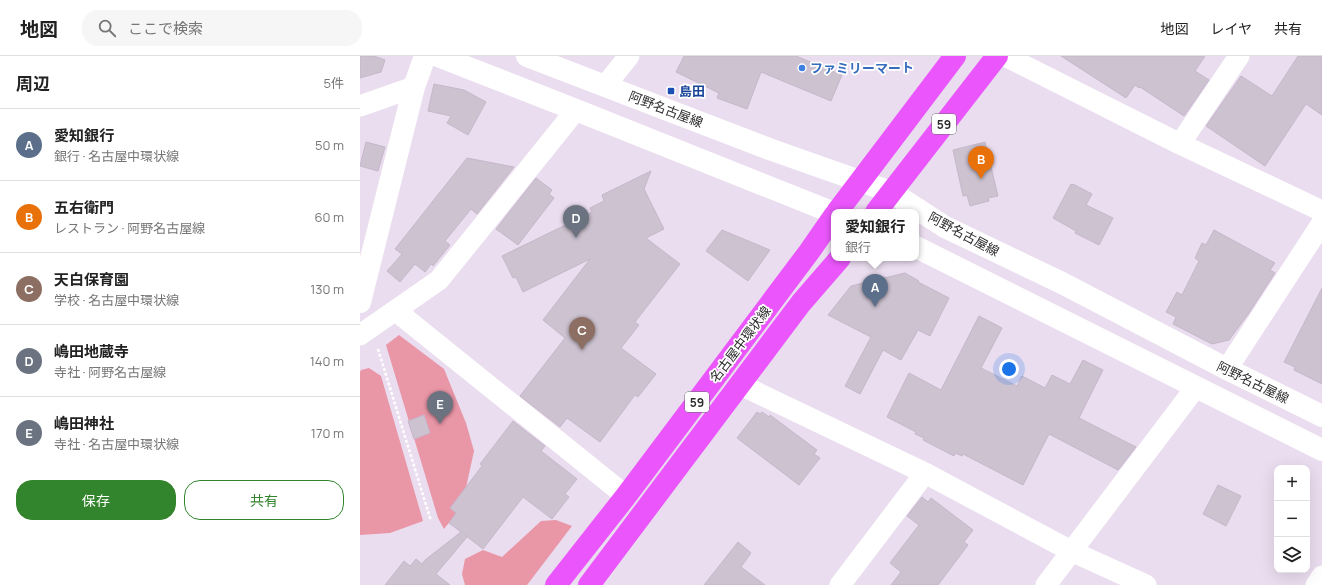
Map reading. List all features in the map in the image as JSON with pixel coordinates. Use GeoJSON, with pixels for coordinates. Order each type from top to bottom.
{"type":"FeatureCollection","features":[{"type":"Feature","properties":{"kind":"main road"},"geometry":{"type":"LineString","coordinates":[[360,302],[414,87],[425,56]]}},
{"type":"Feature","properties":{"kind":"main road"},"geometry":{"type":"LineString","coordinates":[[438,56],[831,210]]}},
{"type":"Feature","properties":{"kind":"main road","name":"阿野名古屋線"},"geometry":{"type":"LineString","coordinates":[[527,56],[772,150],[891,192],[917,209]]}},
{"type":"Feature","properties":{"kind":"main road","name":"59"},"geometry":{"type":"LineString","coordinates":[[837,209],[955,56]]}},
{"type":"Feature","properties":{"kind":"main road","name":"59"},"geometry":{"type":"LineString","coordinates":[[878,209],[996,56]]}},
{"type":"Feature","properties":{"kind":"main road","name":"阿野名古屋線"},"geometry":{"type":"LineString","coordinates":[[919,210],[945,227],[1062,283],[1227,370],[1322,416]]}},
{"type":"Feature","properties":{"kind":"main road","name":"名古屋中環状線"},"geometry":{"type":"LineString","coordinates":[[556,585],[626,496],[809,252],[831,220]]}},
{"type":"Feature","properties":{"kind":"main road"},"geometry":{"type":"LineString","coordinates":[[919,248],[1322,450]]}},
{"type":"Feature","properties":{"kind":"main road","name":"名古屋中環状線"},"geometry":{"type":"LineString","coordinates":[[590,585],[801,303],[837,261]]}},
{"type":"Feature","properties":{"kind":"street"},"geometry":{"type":"LineString","coordinates":[[605,86],[629,56]]}},
{"type":"Feature","properties":{"kind":"street"},"geometry":{"type":"LineString","coordinates":[[1005,56],[1180,144],[1322,211]]}},
{"type":"Feature","properties":{"kind":"street"},"geometry":{"type":"LineString","coordinates":[[1180,144],[1239,56]]}},
{"type":"Feature","properties":{"kind":"street"},"geometry":{"type":"LineString","coordinates":[[360,106],[414,87]]}},
{"type":"Feature","properties":{"kind":"street"},"geometry":{"type":"LineString","coordinates":[[366,331],[439,280],[576,110]]}},
{"type":"Feature","properties":{"kind":"street"},"geometry":{"type":"LineString","coordinates":[[1227,370],[1322,223]]}},
{"type":"Feature","properties":{"kind":"street"},"geometry":{"type":"LineString","coordinates":[[396,311],[626,496]]}},
{"type":"Feature","properties":{"kind":"street"},"geometry":{"type":"LineString","coordinates":[[741,385],[925,473],[1071,551],[1146,585]]}},
{"type":"Feature","properties":{"kind":"street"},"geometry":{"type":"LineString","coordinates":[[1046,585],[1196,387]]}},
{"type":"Feature","properties":{"kind":"street"},"geometry":{"type":"LineString","coordinates":[[840,585],[925,473]]}},
{"type":"Feature","properties":{"kind":"street"},"geometry":{"type":"LineString","coordinates":[[1316,585],[1322,576]]}},
{"type":"Feature","properties":{"kind":"path"},"geometry":{"type":"LineString","coordinates":[[366,331],[431,521]]}},
{"type":"Feature","properties":{"kind":"shaded area"},"geometry":{"type":"Polygon","coordinates":[[[399,335],[444,369],[466,423],[474,451],[462,506],[444,529],[438,518],[386,345],[399,335]]]}},
{"type":"Feature","properties":{"kind":"shaded area"},"geometry":{"type":"Polygon","coordinates":[[[369,368],[381,376],[423,521],[390,533],[360,535],[360,372],[361,370],[369,368]]]}},
{"type":"Feature","properties":{"kind":"shaded area"},"geometry":{"type":"Polygon","coordinates":[[[556,520],[572,526],[527,585],[465,585],[462,574],[465,559],[483,550],[502,557],[541,521],[556,520]]]}},
{"type":"Feature","properties":{"kind":"building"},"geometry":{"type":"Polygon","coordinates":[[[360,56],[374,56],[385,60],[381,72],[360,78],[360,56]]]}},
{"type":"Feature","properties":{"kind":"building"},"geometry":{"type":"Polygon","coordinates":[[[684,56],[796,56],[842,75],[831,101],[761,72],[747,109],[717,98],[719,93],[676,72],[684,56]]]}},
{"type":"Feature","properties":{"kind":"building"},"geometry":{"type":"Polygon","coordinates":[[[1061,56],[1205,56],[1195,71],[1209,80],[1184,116],[1135,85],[1126,98],[1061,56]]]}},
{"type":"Feature","properties":{"kind":"building"},"geometry":{"type":"Polygon","coordinates":[[[1298,56],[1322,56],[1322,115],[1306,104],[1265,166],[1206,126],[1241,76],[1272,96],[1298,56]]]}},
{"type":"Feature","properties":{"kind":"building"},"geometry":{"type":"Polygon","coordinates":[[[434,84],[464,90],[486,102],[468,135],[447,123],[451,116],[428,111],[434,84]]]}},
{"type":"Feature","properties":{"kind":"building"},"geometry":{"type":"Polygon","coordinates":[[[366,142],[385,147],[378,171],[360,166],[366,142]]]}},
{"type":"Feature","properties":{"kind":"building"},"geometry":{"type":"Polygon","coordinates":[[[985,142],[998,196],[988,198],[989,201],[970,206],[967,195],[963,196],[953,150],[985,142]]]}},
{"type":"Feature","properties":{"kind":"building"},"geometry":{"type":"Polygon","coordinates":[[[467,158],[514,167],[477,214],[471,209],[445,241],[450,245],[433,266],[431,264],[425,272],[415,264],[400,282],[387,271],[402,254],[395,249],[467,158]]]}},
{"type":"Feature","properties":{"kind":"building"},"geometry":{"type":"Polygon","coordinates":[[[651,171],[644,189],[664,229],[646,238],[680,264],[635,322],[639,325],[621,348],[656,374],[638,397],[635,395],[600,442],[567,418],[560,427],[520,396],[565,338],[543,320],[590,259],[523,292],[516,277],[513,278],[502,256],[592,212],[590,208],[604,201],[602,195],[651,171]]]}},
{"type":"Feature","properties":{"kind":"building"},"geometry":{"type":"Polygon","coordinates":[[[536,178],[552,190],[549,194],[554,198],[518,245],[496,229],[536,178]]]}},
{"type":"Feature","properties":{"kind":"building"},"geometry":{"type":"Polygon","coordinates":[[[1071,184],[1092,194],[1086,205],[1113,218],[1099,245],[1075,233],[1076,231],[1053,218],[1071,184]]]}},
{"type":"Feature","properties":{"kind":"building"},"geometry":{"type":"Polygon","coordinates":[[[722,230],[770,250],[748,281],[706,251],[722,230]]]}},
{"type":"Feature","properties":{"kind":"building"},"geometry":{"type":"Polygon","coordinates":[[[1214,230],[1275,263],[1270,270],[1275,273],[1249,313],[1229,340],[1212,344],[1173,324],[1176,317],[1166,312],[1177,292],[1182,295],[1199,261],[1195,258],[1202,243],[1206,245],[1214,230]]]}},
{"type":"Feature","properties":{"kind":"building"},"geometry":{"type":"Polygon","coordinates":[[[905,273],[919,281],[918,282],[949,298],[930,336],[918,330],[901,360],[883,350],[860,394],[845,386],[871,337],[828,315],[851,286],[905,273]]]}},
{"type":"Feature","properties":{"kind":"building"},"geometry":{"type":"Polygon","coordinates":[[[1322,288],[1322,384],[1294,370],[1295,367],[1284,362],[1322,288]]]}},
{"type":"Feature","properties":{"kind":"building"},"geometry":{"type":"Polygon","coordinates":[[[979,316],[1002,328],[981,368],[1017,386],[1022,376],[1045,388],[1052,375],[1070,384],[1083,360],[1103,370],[1079,418],[1136,447],[1118,470],[1049,434],[1023,485],[963,454],[962,456],[955,453],[954,456],[923,440],[924,438],[915,434],[916,432],[887,417],[909,373],[941,390],[979,316]]]}},
{"type":"Feature","properties":{"kind":"building"},"geometry":{"type":"Polygon","coordinates":[[[757,412],[760,414],[762,412],[769,417],[770,415],[817,450],[814,454],[820,458],[799,485],[737,438],[757,412]]]}},
{"type":"Feature","properties":{"kind":"building"},"geometry":{"type":"Polygon","coordinates":[[[424,415],[430,433],[414,439],[408,421],[424,415]]]}},
{"type":"Feature","properties":{"kind":"building"},"geometry":{"type":"Polygon","coordinates":[[[513,421],[545,446],[541,451],[577,479],[565,494],[569,497],[552,519],[523,497],[483,549],[465,535],[467,537],[436,574],[450,585],[385,585],[404,561],[410,566],[416,559],[422,564],[461,532],[449,523],[456,513],[450,508],[482,466],[480,464],[513,421]]]}},
{"type":"Feature","properties":{"kind":"building"},"geometry":{"type":"Polygon","coordinates":[[[1218,485],[1241,496],[1226,526],[1203,514],[1218,485]]]}},
{"type":"Feature","properties":{"kind":"building"},"geometry":{"type":"Polygon","coordinates":[[[922,497],[928,502],[931,498],[973,530],[964,542],[968,545],[938,585],[891,585],[901,572],[890,563],[919,525],[907,516],[922,497]]]}},
{"type":"Feature","properties":{"kind":"building"},"geometry":{"type":"Polygon","coordinates":[[[738,542],[751,553],[741,567],[765,585],[704,585],[738,542]]]}},
{"type":"Feature","properties":{"kind":"place","name":"ファミリーマート"},"geometry":{"type":"Point","coordinates":[802,68]}},
{"type":"Feature","properties":{"kind":"place","name":"島田"},"geometry":{"type":"Point","coordinates":[671,91]}},
{"type":"Feature","properties":{"kind":"place","name":"五右衛門"},"geometry":{"type":"Point","coordinates":[981,179]}},
{"type":"Feature","properties":{"kind":"place","name":"嶋田地蔵寺"},"geometry":{"type":"Point","coordinates":[576,238]}},
{"type":"Feature","properties":{"kind":"place","name":"愛知銀行"},"geometry":{"type":"Point","coordinates":[875,307]}},
{"type":"Feature","properties":{"kind":"place","name":"天白保育園"},"geometry":{"type":"Point","coordinates":[582,350]}},
{"type":"Feature","properties":{"kind":"place","name":"嶋田神社"},"geometry":{"type":"Point","coordinates":[440,424]}}]}
